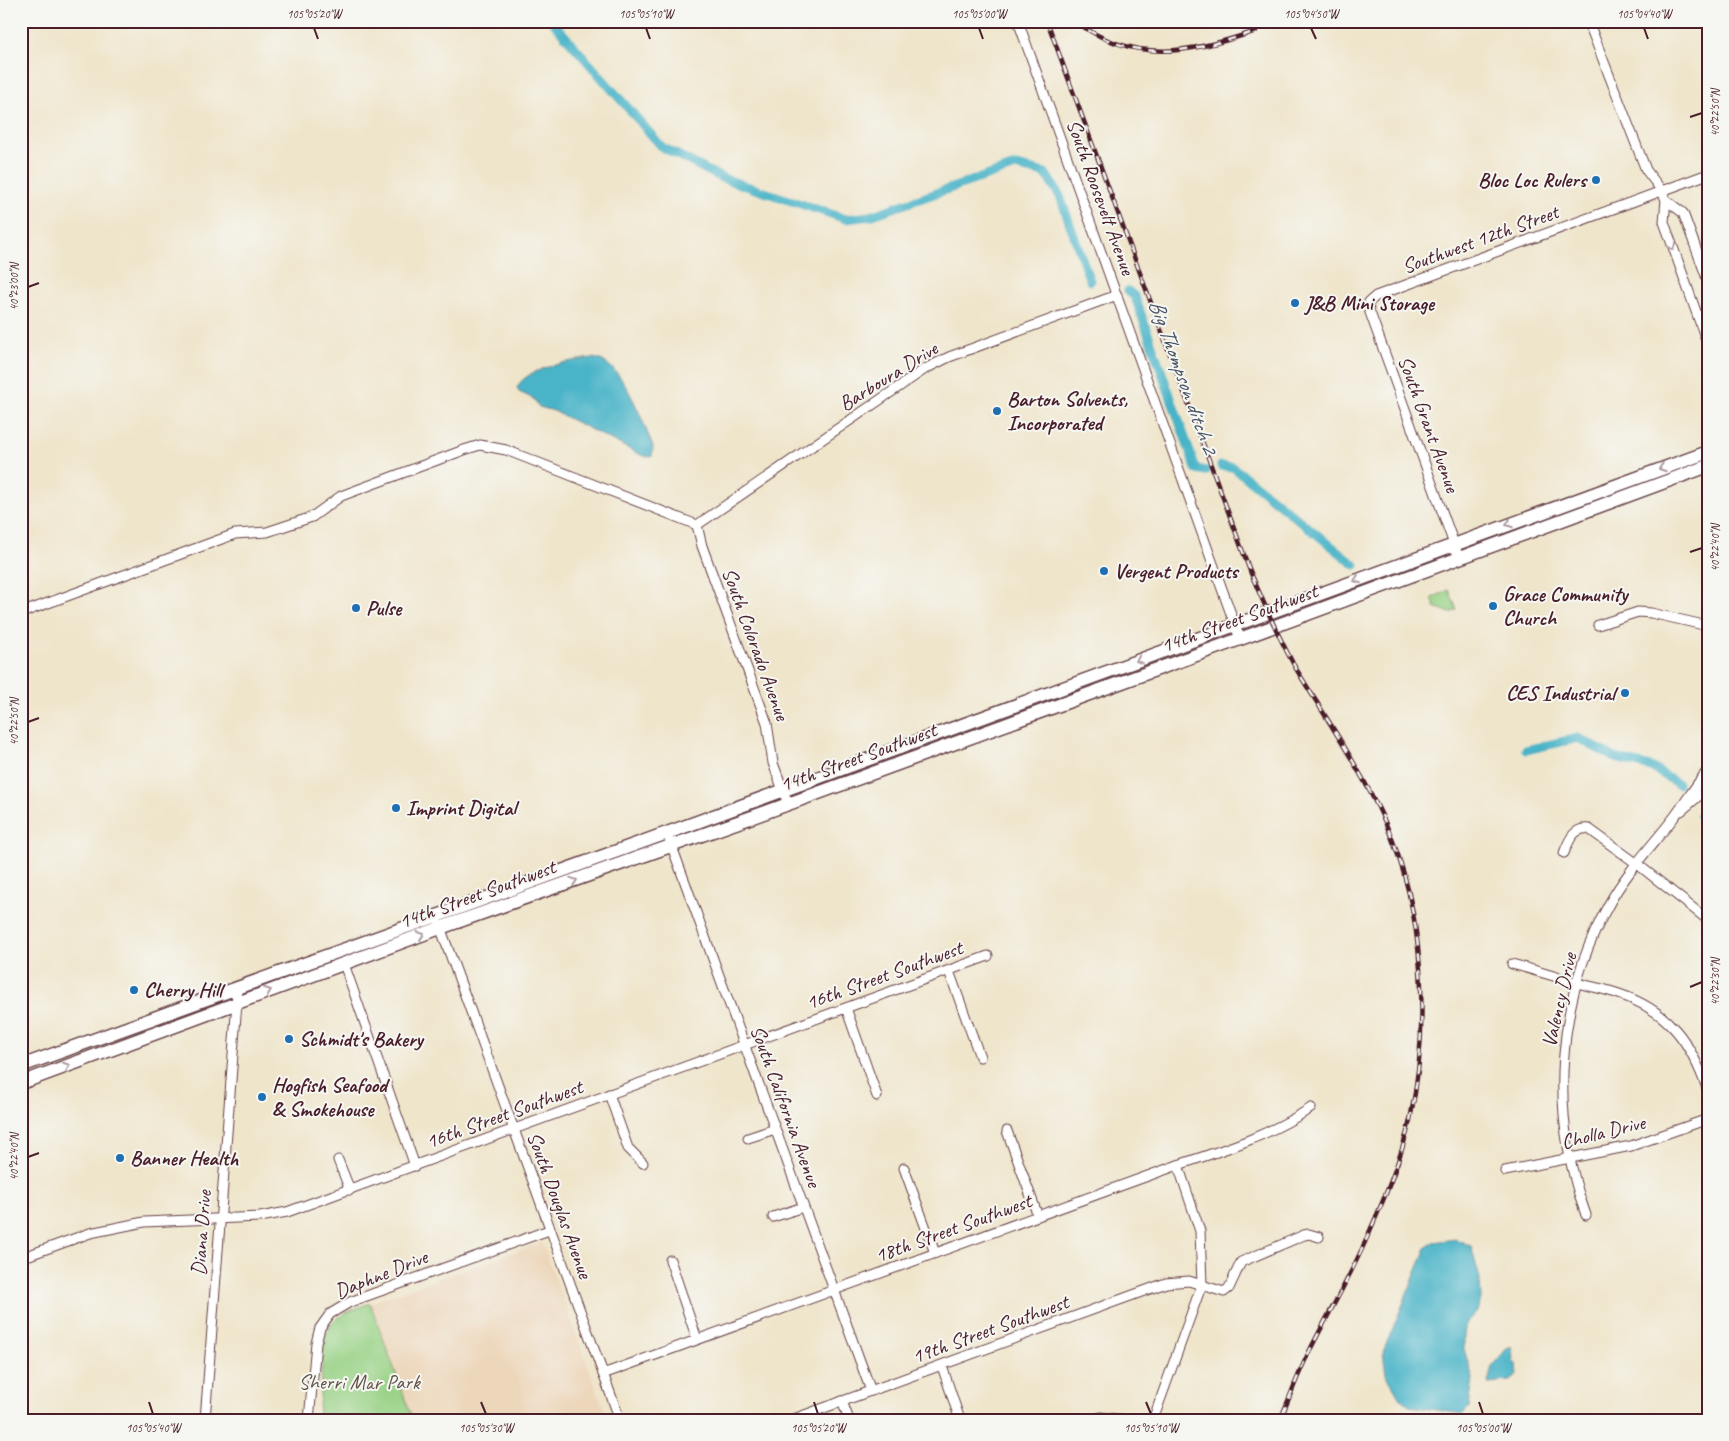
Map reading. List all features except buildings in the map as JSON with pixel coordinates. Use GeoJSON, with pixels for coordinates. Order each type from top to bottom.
{"type":"FeatureCollection","features":[{"type":"Feature","properties":{"kind":"main road","name":"14th Street Southwest"},"geometry":{"type":"LineString","coordinates":[[21,1083],[236,996],[438,922],[666,833],[1708,452]]}},
{"type":"Feature","properties":{"kind":"main road","name":"14th Street Southwest"},"geometry":{"type":"LineString","coordinates":[[21,1066],[236,996],[344,964],[438,922],[672,846],[1240,640],[1708,466]]}},
{"type":"Feature","properties":{"kind":"street","name":"South Roosevelt Avenue"},"geometry":{"type":"LineString","coordinates":[[1018,21],[1118,295],[1240,640]]}},
{"type":"Feature","properties":{"kind":"street"},"geometry":{"type":"LineString","coordinates":[[1588,21],[1646,170],[1664,195],[1683,213],[1708,281]]}},
{"type":"Feature","properties":{"kind":"street","name":"Southwest 12th Street"},"geometry":{"type":"LineString","coordinates":[[1369,302],[1376,296],[1664,195],[1708,174]]}},
{"type":"Feature","properties":{"kind":"street"},"geometry":{"type":"LineString","coordinates":[[1664,195],[1664,222],[1708,345]]}},
{"type":"Feature","properties":{"kind":"street","name":"Barboura Drive"},"geometry":{"type":"LineString","coordinates":[[697,525],[925,369],[949,357],[1118,295]]}},
{"type":"Feature","properties":{"kind":"street","name":"South Grant Avenue"},"geometry":{"type":"LineString","coordinates":[[1369,302],[1368,307],[1459,558]]}},
{"type":"Feature","properties":{"kind":"street"},"geometry":{"type":"LineString","coordinates":[[21,613],[235,534],[267,532],[312,517],[341,496],[480,445],[506,450],[697,525]]}},
{"type":"Feature","properties":{"kind":"street","name":"South Colorado Avenue"},"geometry":{"type":"LineString","coordinates":[[697,525],[702,546],[767,723],[773,763],[788,804]]}},
{"type":"Feature","properties":{"kind":"street"},"geometry":{"type":"LineString","coordinates":[[1598,625],[1638,612],[1651,613],[1708,626]]}},
{"type":"Feature","properties":{"kind":"street","name":"Valency Drive"},"geometry":{"type":"LineString","coordinates":[[1586,1215],[1570,1159],[1564,1125],[1562,1079],[1566,1032],[1577,983],[1589,947],[1609,903],[1636,863],[1708,770]]}},
{"type":"Feature","properties":{"kind":"street","name":"Valency Drive"},"geometry":{"type":"LineString","coordinates":[[1675,815],[1708,788]]}},
{"type":"Feature","properties":{"kind":"street"},"geometry":{"type":"LineString","coordinates":[[1564,853],[1572,836],[1583,828],[1597,833],[1708,920]]}},
{"type":"Feature","properties":{"kind":"street","name":"South California Avenue"},"geometry":{"type":"LineString","coordinates":[[666,833],[871,1391]]}},
{"type":"Feature","properties":{"kind":"street","name":"South Douglas Avenue"},"geometry":{"type":"LineString","coordinates":[[438,922],[620,1420]]}},
{"type":"Feature","properties":{"kind":"street","name":"16th Street Southwest"},"geometry":{"type":"LineString","coordinates":[[21,1258],[90,1233],[118,1226],[144,1222],[273,1215],[350,1190],[988,956]]}},
{"type":"Feature","properties":{"kind":"street"},"geometry":{"type":"LineString","coordinates":[[344,964],[415,1166]]}},
{"type":"Feature","properties":{"kind":"street"},"geometry":{"type":"LineString","coordinates":[[1512,964],[1628,997],[1646,1005],[1666,1020],[1681,1036],[1692,1052],[1708,1091]]}},
{"type":"Feature","properties":{"kind":"street"},"geometry":{"type":"LineString","coordinates":[[948,971],[980,1057]]}},
{"type":"Feature","properties":{"kind":"street","name":"Diana Drive"},"geometry":{"type":"LineString","coordinates":[[205,1420],[236,996]]}},
{"type":"Feature","properties":{"kind":"street"},"geometry":{"type":"LineString","coordinates":[[846,1008],[877,1096]]}},
{"type":"Feature","properties":{"kind":"street"},"geometry":{"type":"LineString","coordinates":[[609,1094],[628,1148],[643,1163]]}},
{"type":"Feature","properties":{"kind":"street","name":"18th Street Southwest"},"geometry":{"type":"LineString","coordinates":[[603,1374],[1178,1164],[1253,1140],[1283,1126],[1311,1108]]}},
{"type":"Feature","properties":{"kind":"street","name":"Cholla Drive"},"geometry":{"type":"LineString","coordinates":[[1505,1171],[1631,1146],[1708,1119]]}},
{"type":"Feature","properties":{"kind":"street"},"geometry":{"type":"LineString","coordinates":[[748,1138],[775,1129]]}},
{"type":"Feature","properties":{"kind":"street"},"geometry":{"type":"LineString","coordinates":[[1007,1131],[1038,1216]]}},
{"type":"Feature","properties":{"kind":"street"},"geometry":{"type":"LineString","coordinates":[[338,1160],[350,1190]]}},
{"type":"Feature","properties":{"kind":"street"},"geometry":{"type":"LineString","coordinates":[[1154,1420],[1202,1284],[1200,1231],[1178,1164]]}},
{"type":"Feature","properties":{"kind":"street"},"geometry":{"type":"LineString","coordinates":[[904,1168],[935,1253]]}},
{"type":"Feature","properties":{"kind":"street"},"geometry":{"type":"LineString","coordinates":[[773,1217],[804,1207]]}},
{"type":"Feature","properties":{"kind":"street","name":"Daphne Drive"},"geometry":{"type":"LineString","coordinates":[[309,1420],[318,1335],[330,1314],[350,1302],[549,1230]]}},
{"type":"Feature","properties":{"kind":"street","name":"19th Street Southwest"},"geometry":{"type":"LineString","coordinates":[[791,1420],[1166,1283],[1187,1281],[1224,1292],[1229,1288],[1241,1262],[1304,1235],[1319,1237]]}},
{"type":"Feature","properties":{"kind":"street"},"geometry":{"type":"LineString","coordinates":[[670,1260],[698,1339]]}},
{"type":"Feature","properties":{"kind":"street"},"geometry":{"type":"LineString","coordinates":[[942,1366],[960,1420]]}},
{"type":"Feature","properties":{"kind":"street"},"geometry":{"type":"LineString","coordinates":[[842,1401],[849,1420]]}},
{"type":"Feature","properties":{"kind":"street"},"geometry":{"type":"LineString","coordinates":[[1092,1420],[1101,1417],[1125,1420]]}},
{"type":"Feature","properties":{"kind":"shaded area"},"geometry":{"type":"Polygon","coordinates":[[[542,1242],[608,1420],[413,1420],[370,1303],[542,1242]]]}},
{"type":"Feature","properties":{"kind":"green space"},"geometry":{"type":"Polygon","coordinates":[[[1449,590],[1457,610],[1450,613],[1435,607],[1432,598],[1449,590]]]}},
{"type":"Feature","properties":{"kind":"green space","name":"Sherri Mar Park"},"geometry":{"type":"Polygon","coordinates":[[[370,1303],[413,1420],[318,1420],[324,1340],[327,1332],[341,1315],[370,1303]]]}},
{"type":"Feature","properties":{"kind":"water"},"geometry":{"type":"Polygon","coordinates":[[[593,358],[604,362],[613,369],[630,394],[653,446],[652,456],[641,455],[554,411],[539,407],[534,399],[519,392],[517,388],[521,381],[539,370],[562,363],[593,358]]]}},
{"type":"Feature","properties":{"kind":"water"},"geometry":{"type":"Polygon","coordinates":[[[1456,1239],[1471,1246],[1480,1279],[1481,1299],[1477,1311],[1466,1323],[1464,1335],[1464,1349],[1473,1379],[1469,1407],[1463,1414],[1409,1406],[1400,1398],[1386,1374],[1383,1352],[1426,1248],[1433,1242],[1456,1239]]]}},
{"type":"Feature","properties":{"kind":"water"},"geometry":{"type":"Polygon","coordinates":[[[1508,1347],[1512,1347],[1513,1361],[1516,1364],[1517,1374],[1511,1381],[1488,1383],[1492,1366],[1508,1347]]]}},
{"type":"Feature","properties":{"kind":"waterway","name":"Big Thompson ditch 2"},"geometry":{"type":"LineString","coordinates":[[552,21],[662,147],[722,178],[846,219],[870,216],[1015,166],[1045,173],[1060,196],[1090,281]]}},
{"type":"Feature","properties":{"kind":"waterway","name":"Big Thompson ditch 2"},"geometry":{"type":"LineString","coordinates":[[1128,291],[1135,297],[1196,469],[1206,471]]}},
{"type":"Feature","properties":{"kind":"waterway","name":"Big Thompson ditch 2"},"geometry":{"type":"LineString","coordinates":[[1221,466],[1233,467],[1355,565]]}},
{"type":"Feature","properties":{"kind":"waterway","name":"Big Thompson ditch 2"},"geometry":{"type":"LineString","coordinates":[[1526,750],[1578,738],[1615,758],[1651,767],[1678,784]]}},
{"type":"Feature","properties":{"kind":"waterway","name":"Big Thompson ditch 2"},"geometry":{"type":"LineString","coordinates":[[1701,816],[1708,824]]}},
{"type":"Feature","properties":{"kind":"railway"},"geometry":{"type":"LineString","coordinates":[[1047,21],[1250,571],[1271,620],[1295,667],[1354,763],[1385,822],[1409,892],[1416,930],[1420,969],[1420,1046],[1416,1084],[1406,1135],[1381,1206],[1348,1278],[1305,1360],[1280,1420]]}},
{"type":"Feature","properties":{"kind":"railway"},"geometry":{"type":"LineString","coordinates":[[1075,21],[1097,35],[1119,44],[1141,49],[1164,51],[1209,45],[1256,31]]}},
{"type":"Feature","properties":{"kind":"place","name":"Bloc Loc Rulers"},"geometry":{"type":"Point","coordinates":[1596,180]}},
{"type":"Feature","properties":{"kind":"place","name":"J&B Mini Storage"},"geometry":{"type":"Point","coordinates":[1295,303]}},
{"type":"Feature","properties":{"kind":"place","name":"Barton Solvents, Incorporated"},"geometry":{"type":"Point","coordinates":[997,411]}},
{"type":"Feature","properties":{"kind":"place","name":"Vergent Products"},"geometry":{"type":"Point","coordinates":[1104,571]}},
{"type":"Feature","properties":{"kind":"place","name":"Grace Community Church"},"geometry":{"type":"Point","coordinates":[1493,606]}},
{"type":"Feature","properties":{"kind":"place","name":"Pulse"},"geometry":{"type":"Point","coordinates":[356,608]}},
{"type":"Feature","properties":{"kind":"place","name":"CES Industrial"},"geometry":{"type":"Point","coordinates":[1625,693]}},
{"type":"Feature","properties":{"kind":"place","name":"Imprint Digital"},"geometry":{"type":"Point","coordinates":[396,808]}},
{"type":"Feature","properties":{"kind":"place","name":"Cherry Hill"},"geometry":{"type":"Point","coordinates":[134,990]}},
{"type":"Feature","properties":{"kind":"place","name":"Schmidt's Bakery"},"geometry":{"type":"Point","coordinates":[289,1039]}},
{"type":"Feature","properties":{"kind":"place","name":"Hogfish Seafood & Smokehouse"},"geometry":{"type":"Point","coordinates":[262,1097]}},
{"type":"Feature","properties":{"kind":"place","name":"Banner Health"},"geometry":{"type":"Point","coordinates":[120,1158]}}]}
